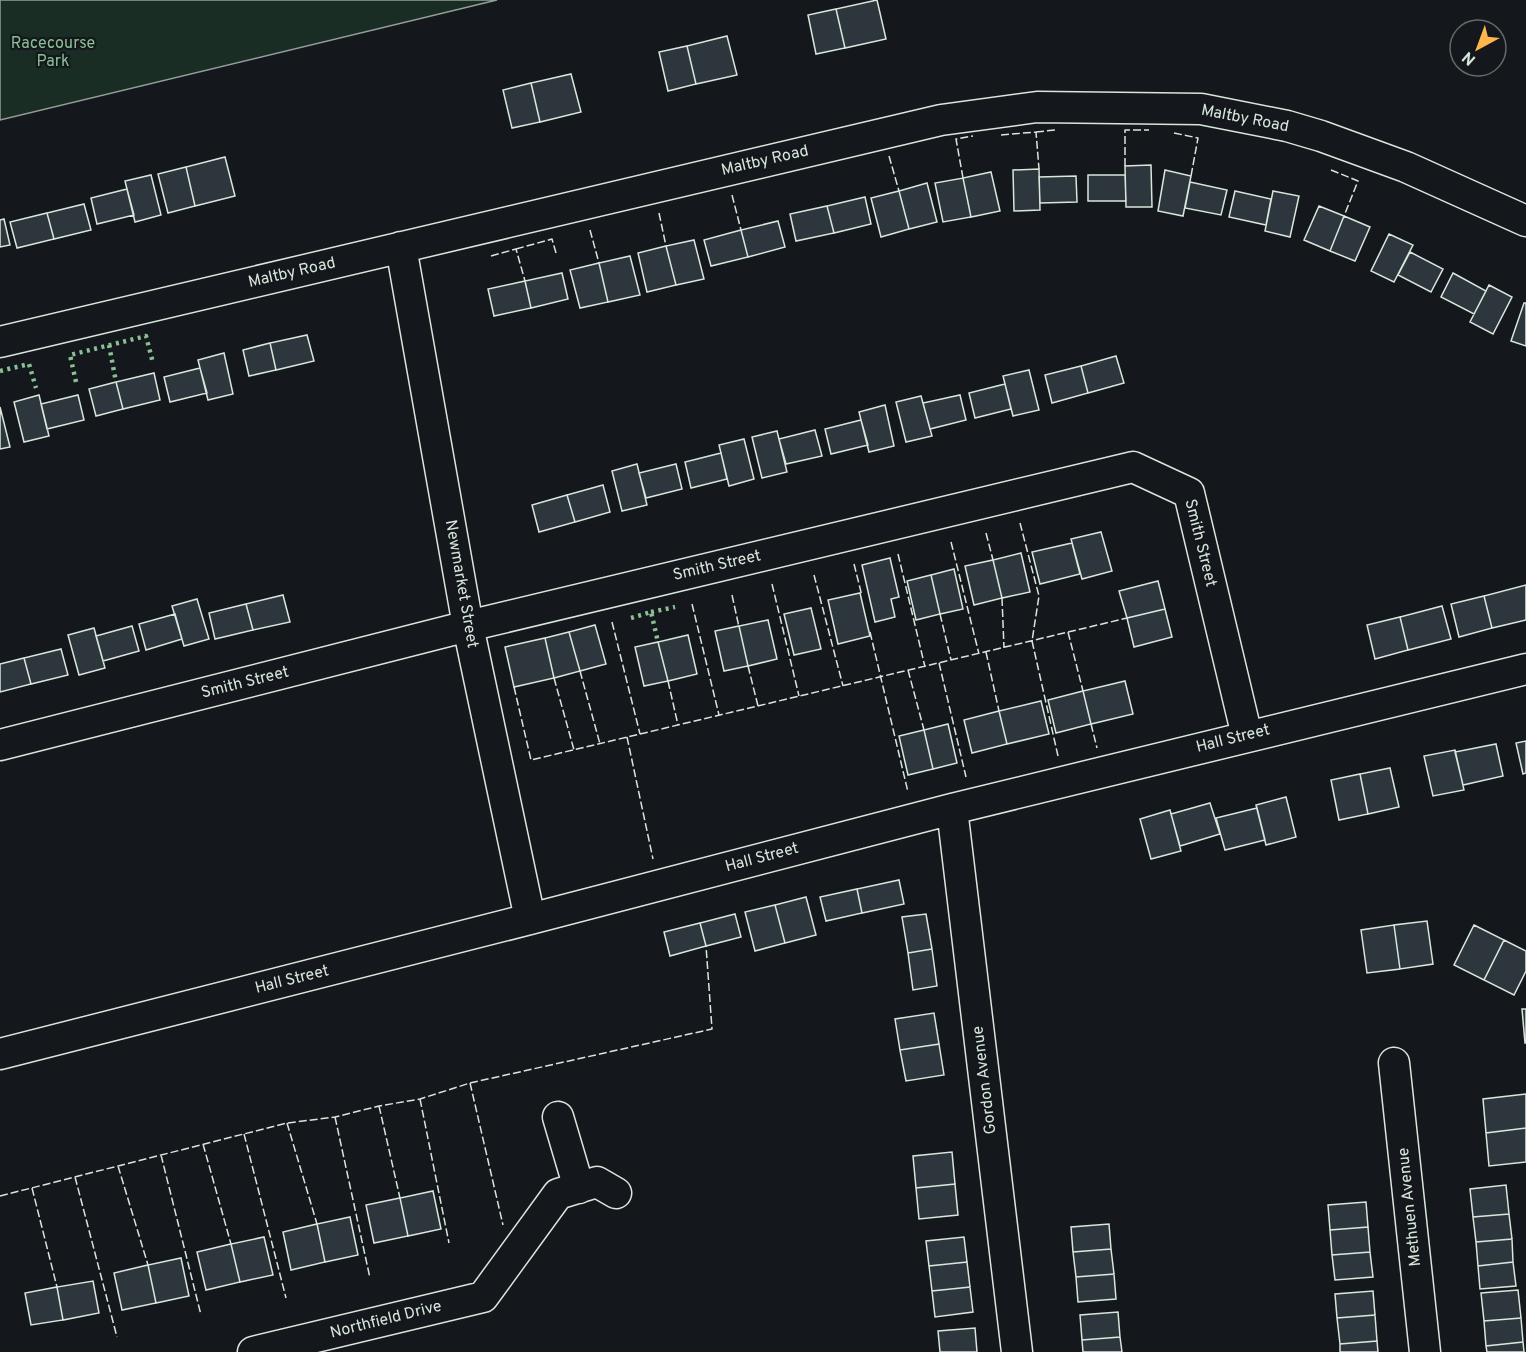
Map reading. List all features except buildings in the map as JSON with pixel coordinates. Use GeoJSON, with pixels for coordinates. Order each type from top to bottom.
{"type":"FeatureCollection","features":[{"type":"Feature","properties":{"kind":"street","name":"Maltby Road"},"geometry":{"type":"LineString","coordinates":[[0,342],[941,120],[1037,107],[1201,109],[1287,126],[1406,166],[1526,221]]}},
{"type":"Feature","properties":{"kind":"street","name":"Newmarket Street"},"geometry":{"type":"LineString","coordinates":[[401,247],[468,626],[530,919]]}},
{"type":"Feature","properties":{"kind":"street","name":"Smith Street"},"geometry":{"type":"LineString","coordinates":[[0,745],[468,626],[1133,467],[1189,493],[1247,736]]}},
{"type":"Feature","properties":{"kind":"street","name":"Hall Street"},"geometry":{"type":"LineString","coordinates":[[0,1054],[952,809],[1526,669]]}},
{"type":"Feature","properties":{"kind":"street","name":"Gordon Avenue"},"geometry":{"type":"LineString","coordinates":[[952,809],[1017,1352]]}},
{"type":"Feature","properties":{"kind":"street","name":"Methuen Avenue"},"geometry":{"type":"LineString","coordinates":[[1394,1063],[1425,1352]]}},
{"type":"Feature","properties":{"kind":"street"},"geometry":{"type":"LineString","coordinates":[[558,1117],[579,1188],[597,1182],[616,1193]]}},
{"type":"Feature","properties":{"kind":"street","name":"Northfield Drive"},"geometry":{"type":"LineString","coordinates":[[253,1352],[483,1297],[558,1194],[579,1188]]}},
{"type":"Feature","properties":{"kind":"green space","name":"Racecourse Park"},"geometry":{"type":"Polygon","coordinates":[[[0,0],[497,0],[0,120],[0,0]]]}},
{"type":"Feature","properties":{"kind":"hedge"},"geometry":{"type":"LineString","coordinates":[[76,382],[70,355],[146,336],[153,363]]}},
{"type":"Feature","properties":{"kind":"hedge"},"geometry":{"type":"LineString","coordinates":[[109,345],[116,382]]}},
{"type":"Feature","properties":{"kind":"hedge"},"geometry":{"type":"LineString","coordinates":[[0,371],[29,364],[36,388]]}},
{"type":"Feature","properties":{"kind":"hedge"},"geometry":{"type":"LineString","coordinates":[[651,612],[675,607]]}},
{"type":"Feature","properties":{"kind":"hedge"},"geometry":{"type":"LineString","coordinates":[[631,618],[651,612],[658,642]]}},
{"type":"Feature","properties":{"kind":"fence"},"geometry":{"type":"LineString","coordinates":[[1036,132],[1055,130]]}},
{"type":"Feature","properties":{"kind":"fence"},"geometry":{"type":"LineString","coordinates":[[1125,166],[1125,130],[1149,130]]}},
{"type":"Feature","properties":{"kind":"fence"},"geometry":{"type":"LineString","coordinates":[[1001,135],[1036,132],[1039,169]]}},
{"type":"Feature","properties":{"kind":"fence"},"geometry":{"type":"LineString","coordinates":[[1174,133],[1198,138],[1191,176]]}},
{"type":"Feature","properties":{"kind":"fence"},"geometry":{"type":"LineString","coordinates":[[963,178],[956,139],[973,136]]}},
{"type":"Feature","properties":{"kind":"fence"},"geometry":{"type":"LineString","coordinates":[[889,156],[899,191]]}},
{"type":"Feature","properties":{"kind":"fence"},"geometry":{"type":"LineString","coordinates":[[1331,170],[1358,181],[1344,216]]}},
{"type":"Feature","properties":{"kind":"fence"},"geometry":{"type":"LineString","coordinates":[[732,195],[741,230]]}},
{"type":"Feature","properties":{"kind":"fence"},"geometry":{"type":"LineString","coordinates":[[659,213],[666,246]]}},
{"type":"Feature","properties":{"kind":"fence"},"geometry":{"type":"LineString","coordinates":[[590,230],[599,263]]}},
{"type":"Feature","properties":{"kind":"fence"},"geometry":{"type":"LineString","coordinates":[[516,249],[552,239],[556,253]]}},
{"type":"Feature","properties":{"kind":"fence"},"geometry":{"type":"LineString","coordinates":[[491,256],[516,249],[525,281]]}},
{"type":"Feature","properties":{"kind":"fence"},"geometry":{"type":"LineString","coordinates":[[1020,523],[1039,596],[1032,641],[1058,756]]}},
{"type":"Feature","properties":{"kind":"fence"},"geometry":{"type":"LineString","coordinates":[[986,533],[993,560]]}},
{"type":"Feature","properties":{"kind":"fence"},"geometry":{"type":"LineString","coordinates":[[951,542],[979,654]]}},
{"type":"Feature","properties":{"kind":"fence"},"geometry":{"type":"LineString","coordinates":[[898,554],[925,667]]}},
{"type":"Feature","properties":{"kind":"fence"},"geometry":{"type":"LineString","coordinates":[[854,564],[862,596]]}},
{"type":"Feature","properties":{"kind":"fence"},"geometry":{"type":"LineString","coordinates":[[814,575],[843,686]]}},
{"type":"Feature","properties":{"kind":"fence"},"geometry":{"type":"LineString","coordinates":[[772,584],[799,696]]}},
{"type":"Feature","properties":{"kind":"fence"},"geometry":{"type":"LineString","coordinates":[[732,595],[739,627]]}},
{"type":"Feature","properties":{"kind":"fence"},"geometry":{"type":"LineString","coordinates":[[1002,598],[1004,648]]}},
{"type":"Feature","properties":{"kind":"fence"},"geometry":{"type":"LineString","coordinates":[[692,604],[719,715]]}},
{"type":"Feature","properties":{"kind":"fence"},"geometry":{"type":"LineString","coordinates":[[940,614],[951,660]]}},
{"type":"Feature","properties":{"kind":"fence"},"geometry":{"type":"LineString","coordinates":[[514,687],[531,760],[1127,618]]}},
{"type":"Feature","properties":{"kind":"fence"},"geometry":{"type":"LineString","coordinates":[[612,622],[640,734]]}},
{"type":"Feature","properties":{"kind":"fence"},"geometry":{"type":"LineString","coordinates":[[870,632],[908,792]]}},
{"type":"Feature","properties":{"kind":"fence"},"geometry":{"type":"LineString","coordinates":[[1068,632],[1083,691]]}},
{"type":"Feature","properties":{"kind":"fence"},"geometry":{"type":"LineString","coordinates":[[986,652],[999,711]]}},
{"type":"Feature","properties":{"kind":"fence"},"geometry":{"type":"LineString","coordinates":[[939,663],[966,777]]}},
{"type":"Feature","properties":{"kind":"fence"},"geometry":{"type":"LineString","coordinates":[[748,666],[758,706]]}},
{"type":"Feature","properties":{"kind":"fence"},"geometry":{"type":"LineString","coordinates":[[908,670],[924,730]]}},
{"type":"Feature","properties":{"kind":"fence"},"geometry":{"type":"LineString","coordinates":[[580,671],[600,744]]}},
{"type":"Feature","properties":{"kind":"fence"},"geometry":{"type":"LineString","coordinates":[[554,678],[574,750]]}},
{"type":"Feature","properties":{"kind":"fence"},"geometry":{"type":"LineString","coordinates":[[668,681],[678,725]]}},
{"type":"Feature","properties":{"kind":"fence"},"geometry":{"type":"LineString","coordinates":[[1091,724],[1097,748]]}},
{"type":"Feature","properties":{"kind":"fence"},"geometry":{"type":"LineString","coordinates":[[627,737],[653,859]]}},
{"type":"Feature","properties":{"kind":"fence"},"geometry":{"type":"LineString","coordinates":[[0,1196],[287,1123],[335,1117],[420,1099],[470,1083],[712,1029],[706,946]]}},
{"type":"Feature","properties":{"kind":"fence"},"geometry":{"type":"LineString","coordinates":[[470,1083],[503,1225]]}},
{"type":"Feature","properties":{"kind":"fence"},"geometry":{"type":"LineString","coordinates":[[420,1099],[449,1243]]}},
{"type":"Feature","properties":{"kind":"fence"},"geometry":{"type":"LineString","coordinates":[[379,1106],[400,1198]]}},
{"type":"Feature","properties":{"kind":"fence"},"geometry":{"type":"LineString","coordinates":[[335,1117],[370,1278]]}},
{"type":"Feature","properties":{"kind":"fence"},"geometry":{"type":"LineString","coordinates":[[287,1123],[317,1224]]}},
{"type":"Feature","properties":{"kind":"fence"},"geometry":{"type":"LineString","coordinates":[[244,1134],[286,1298]]}},
{"type":"Feature","properties":{"kind":"fence"},"geometry":{"type":"LineString","coordinates":[[203,1144],[231,1244]]}},
{"type":"Feature","properties":{"kind":"fence"},"geometry":{"type":"LineString","coordinates":[[161,1155],[201,1315]]}},
{"type":"Feature","properties":{"kind":"fence"},"geometry":{"type":"LineString","coordinates":[[118,1166],[148,1265]]}},
{"type":"Feature","properties":{"kind":"fence"},"geometry":{"type":"LineString","coordinates":[[75,1177],[117,1337]]}},
{"type":"Feature","properties":{"kind":"fence"},"geometry":{"type":"LineString","coordinates":[[32,1188],[57,1287]]}}]}
